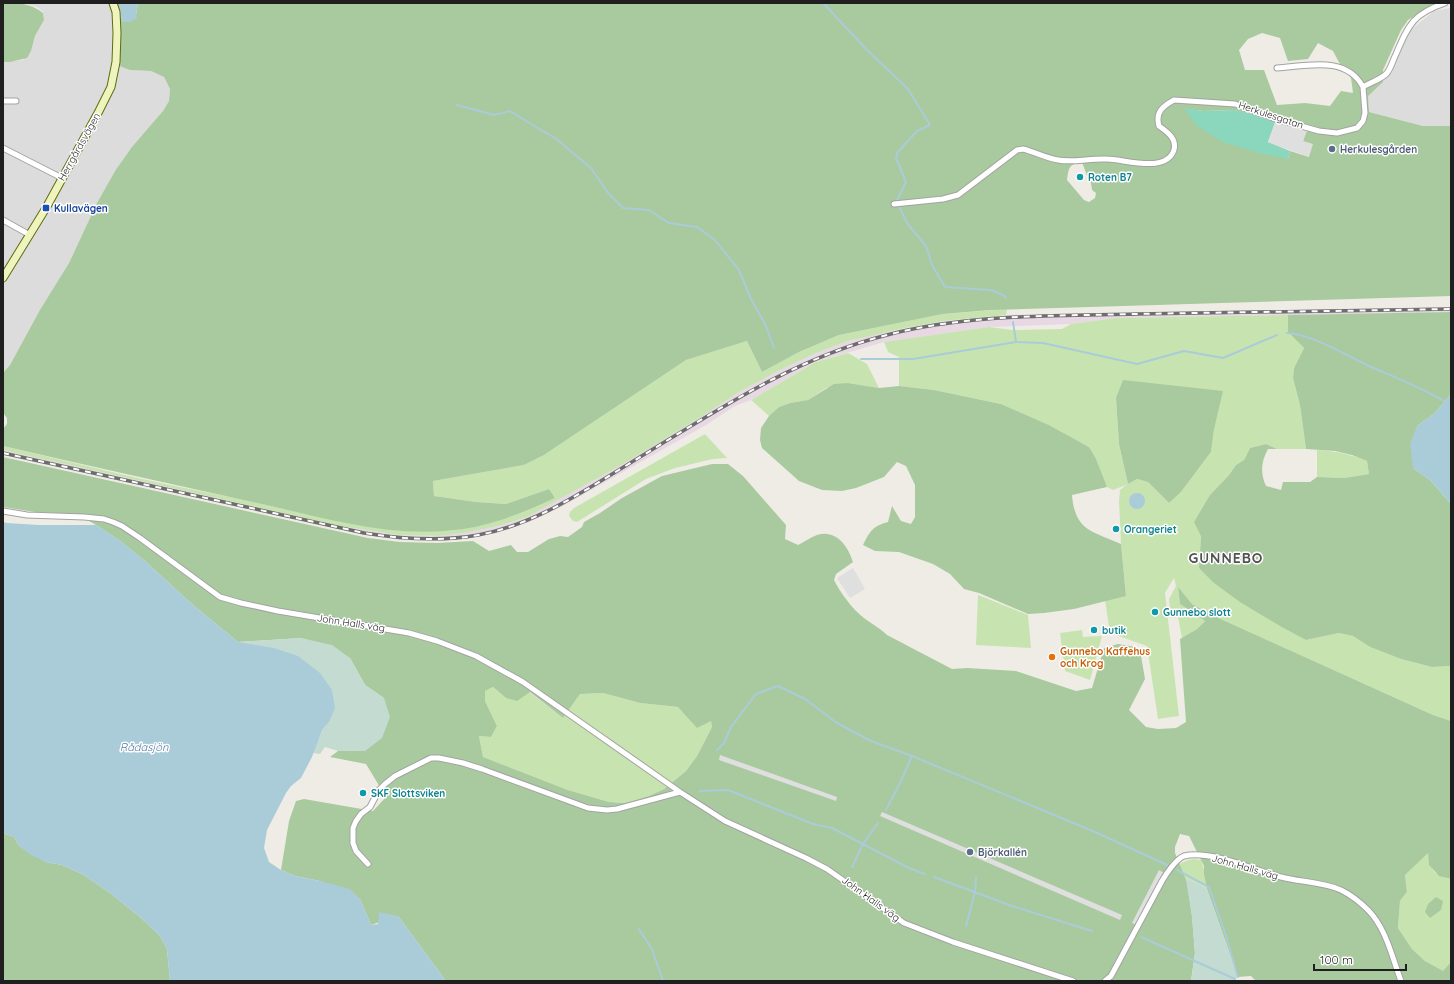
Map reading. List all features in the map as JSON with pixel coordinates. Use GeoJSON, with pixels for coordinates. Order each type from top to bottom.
{"type":"FeatureCollection","features":[{"type":"Feature","properties":{"kind":"street","name":"Herrgårdsvägen"},"geometry":{"type":"LineString","coordinates":[[3,278],[46,208],[98,112],[114,76],[117,33],[116,12],[113,3]]}},
{"type":"Feature","properties":{"kind":"street"},"geometry":{"type":"LineString","coordinates":[[1277,68],[1333,64],[1352,73],[1363,87],[1369,82],[1382,78],[1389,71],[1406,30],[1414,20],[1426,11],[1445,3]]}},
{"type":"Feature","properties":{"kind":"street","name":"Herkulesgatan"},"geometry":{"type":"LineString","coordinates":[[894,204],[943,199],[958,195],[1017,150],[1023,149],[1058,160],[1108,158],[1140,163],[1161,162],[1170,157],[1175,147],[1172,136],[1159,126],[1159,110],[1165,104],[1174,100],[1235,104],[1276,119],[1319,130],[1337,133],[1347,131],[1357,128],[1363,121],[1363,87]]}},
{"type":"Feature","properties":{"kind":"street"},"geometry":{"type":"LineString","coordinates":[[3,101],[16,100]]}},
{"type":"Feature","properties":{"kind":"street"},"geometry":{"type":"LineString","coordinates":[[3,148],[62,178]]}},
{"type":"Feature","properties":{"kind":"street"},"geometry":{"type":"LineString","coordinates":[[3,220],[30,235]]}},
{"type":"Feature","properties":{"kind":"street","name":"John Halls väg"},"geometry":{"type":"LineString","coordinates":[[3,511],[27,515],[104,519],[122,526],[140,538],[220,597],[278,611],[409,633],[437,641],[476,656],[523,682],[680,792],[725,821],[827,869],[904,923],[953,942],[1073,981]]}},
{"type":"Feature","properties":{"kind":"street"},"geometry":{"type":"LineString","coordinates":[[368,864],[356,851],[353,844],[353,828],[356,821],[361,814],[370,807],[379,790],[385,784],[396,776],[431,758],[439,758],[476,767],[588,808],[607,810],[616,809],[680,792]]}},
{"type":"Feature","properties":{"kind":"street","name":"John Halls väg"},"geometry":{"type":"LineString","coordinates":[[1105,981],[1111,976],[1162,881],[1170,869],[1182,857],[1199,855],[1222,859],[1280,877],[1327,886],[1340,890],[1355,898],[1369,910],[1377,921],[1387,942],[1401,981]]}},
{"type":"Feature","properties":{"kind":"shaded area"},"geometry":{"type":"Polygon","coordinates":[[[24,3],[116,3],[130,70],[151,71],[164,77],[170,89],[169,101],[163,111],[115,171],[97,203],[69,263],[10,365],[3,373],[3,62],[23,60],[31,51],[35,36],[44,20],[43,12],[37,7],[24,3]]]}},
{"type":"Feature","properties":{"kind":"shaded area"},"geometry":{"type":"Polygon","coordinates":[[[1451,8],[1451,126],[1423,126],[1369,112],[1368,95],[1392,72],[1407,33],[1434,11],[1451,8]]]}},
{"type":"Feature","properties":{"kind":"shaded area"},"geometry":{"type":"Polygon","coordinates":[[[1276,120],[1307,130],[1303,141],[1313,144],[1309,157],[1268,142],[1276,120]]]}},
{"type":"Feature","properties":{"kind":"shaded area"},"geometry":{"type":"Polygon","coordinates":[[[1451,307],[1451,312],[1115,318],[1071,324],[989,327],[884,342],[816,362],[751,400],[735,406],[706,425],[561,507],[529,522],[500,532],[442,541],[400,540],[367,535],[3,455],[3,450],[340,526],[399,535],[438,536],[498,526],[527,517],[739,392],[782,369],[816,353],[848,341],[881,333],[944,321],[1006,315],[1451,307]]]}},
{"type":"Feature","properties":{"kind":"shaded area"},"geometry":{"type":"Polygon","coordinates":[[[853,568],[865,589],[850,598],[837,578],[853,568]]]}},
{"type":"Feature","properties":{"kind":"shaded area"},"geometry":{"type":"Polygon","coordinates":[[[720,755],[837,797],[836,801],[719,760],[720,755]]]}},
{"type":"Feature","properties":{"kind":"shaded area","name":"Björkallén"},"geometry":{"type":"Polygon","coordinates":[[[882,812],[1122,915],[1120,920],[880,816],[882,812]]]}},
{"type":"Feature","properties":{"kind":"shaded area"},"geometry":{"type":"Polygon","coordinates":[[[1159,870],[1166,874],[1139,926],[1132,923],[1159,870]]]}},
{"type":"Feature","properties":{"kind":"green space"},"geometry":{"type":"Polygon","coordinates":[[[3,3],[29,5],[43,13],[44,20],[35,36],[31,51],[27,58],[3,62],[3,3]]]}},
{"type":"Feature","properties":{"kind":"green space"},"geometry":{"type":"Polygon","coordinates":[[[116,3],[119,5],[123,22],[130,22],[136,15],[138,3],[1435,3],[1408,20],[1401,30],[1383,70],[1383,82],[1368,96],[1369,112],[1423,126],[1451,126],[1451,296],[991,310],[943,314],[839,335],[799,352],[762,372],[747,341],[686,360],[544,455],[524,465],[433,481],[434,496],[476,502],[506,504],[549,489],[555,498],[531,509],[494,522],[455,530],[431,532],[406,531],[358,525],[3,446],[3,429],[7,424],[7,418],[3,413],[3,373],[10,365],[40,310],[69,263],[97,203],[115,171],[132,147],[163,111],[169,101],[170,89],[164,77],[151,71],[130,70],[117,65],[116,3]],[[1262,33],[1248,39],[1239,50],[1245,70],[1264,70],[1277,105],[1305,103],[1330,106],[1341,91],[1353,93],[1351,78],[1341,66],[1333,51],[1318,43],[1308,59],[1288,61],[1280,38],[1262,33]],[[1185,109],[1288,159],[1290,151],[1309,157],[1303,141],[1307,130],[1234,110],[1204,111],[1185,109]],[[1082,162],[1074,164],[1070,167],[1067,180],[1084,200],[1089,202],[1095,198],[1096,193],[1092,190],[1091,183],[1082,162]]]}},
{"type":"Feature","properties":{"kind":"green space"},"geometry":{"type":"Polygon","coordinates":[[[1184,108],[1204,111],[1234,110],[1276,120],[1268,142],[1290,151],[1288,159],[1259,153],[1223,142],[1197,126],[1184,108]]]}},
{"type":"Feature","properties":{"kind":"green space"},"geometry":{"type":"Polygon","coordinates":[[[1007,309],[1006,315],[944,321],[905,328],[848,341],[816,353],[739,392],[623,464],[527,517],[498,526],[463,533],[438,536],[399,535],[340,526],[3,450],[3,446],[142,479],[358,525],[406,531],[455,530],[494,522],[531,509],[555,498],[549,489],[506,504],[476,502],[434,496],[433,481],[524,465],[544,455],[686,360],[747,341],[762,372],[799,352],[839,335],[943,314],[1007,309]]]}},
{"type":"Feature","properties":{"kind":"green space"},"geometry":{"type":"Polygon","coordinates":[[[1451,312],[1451,394],[1435,413],[1417,426],[1413,468],[1430,480],[1451,504],[1451,666],[1432,667],[1401,659],[1370,647],[1353,636],[1339,633],[1306,640],[1240,602],[1214,583],[1199,568],[1201,536],[1194,522],[1210,495],[1229,475],[1236,465],[1244,460],[1250,448],[1266,444],[1277,449],[1268,449],[1264,458],[1262,472],[1266,486],[1281,490],[1283,482],[1310,482],[1317,477],[1344,478],[1369,474],[1367,461],[1352,455],[1335,451],[1306,449],[1300,405],[1293,378],[1294,368],[1304,348],[1288,332],[1288,315],[1451,312]]]}},
{"type":"Feature","properties":{"kind":"green space"},"geometry":{"type":"Polygon","coordinates":[[[1288,315],[1288,332],[1304,348],[1294,368],[1293,378],[1300,405],[1306,449],[1277,449],[1266,444],[1250,448],[1244,460],[1236,465],[1229,475],[1210,495],[1201,536],[1199,568],[1306,640],[1339,633],[1353,636],[1370,647],[1401,659],[1432,667],[1451,666],[1451,721],[1433,715],[1212,615],[1192,604],[1178,588],[1180,604],[1205,621],[1197,629],[1182,638],[1178,617],[1171,618],[1169,599],[1176,586],[1174,578],[1165,593],[1179,716],[1158,719],[1147,646],[1110,633],[1105,600],[1126,595],[1119,501],[1120,490],[1126,485],[1113,490],[1107,487],[1089,447],[1049,425],[1001,404],[934,390],[899,386],[899,357],[888,352],[884,342],[989,327],[1013,330],[1062,329],[1071,324],[1115,318],[1288,315]],[[1116,398],[1119,444],[1128,484],[1137,479],[1148,482],[1169,503],[1181,492],[1211,452],[1214,429],[1116,398]]]}},
{"type":"Feature","properties":{"kind":"green space"},"geometry":{"type":"Polygon","coordinates":[[[848,353],[867,364],[879,388],[848,383],[826,388],[808,400],[790,403],[779,407],[769,416],[751,400],[816,362],[848,353]]]}},
{"type":"Feature","properties":{"kind":"green space"},"geometry":{"type":"Polygon","coordinates":[[[1123,380],[1223,391],[1214,429],[1211,452],[1181,492],[1169,503],[1148,482],[1137,479],[1128,484],[1119,444],[1116,398],[1123,380]]]}},
{"type":"Feature","properties":{"kind":"green space"},"geometry":{"type":"Polygon","coordinates":[[[848,383],[879,388],[899,386],[934,390],[1001,404],[1049,425],[1089,447],[1096,459],[1107,487],[1072,495],[1074,507],[1081,523],[1087,528],[1121,544],[1126,596],[1074,609],[1028,614],[979,593],[964,589],[950,574],[933,564],[899,552],[875,551],[863,545],[875,527],[888,522],[892,506],[901,521],[911,524],[915,517],[915,485],[906,466],[897,462],[884,477],[856,488],[842,491],[822,490],[799,481],[762,448],[760,440],[761,428],[769,416],[779,407],[790,403],[808,400],[834,384],[848,383]]]}},
{"type":"Feature","properties":{"kind":"green space"},"geometry":{"type":"Polygon","coordinates":[[[705,434],[727,458],[713,459],[675,468],[646,479],[577,522],[573,521],[569,516],[570,512],[574,508],[705,434]]]}},
{"type":"Feature","properties":{"kind":"green space"},"geometry":{"type":"Polygon","coordinates":[[[1317,450],[1342,453],[1367,461],[1369,474],[1344,478],[1317,477],[1317,450]]]}},
{"type":"Feature","properties":{"kind":"green space"},"geometry":{"type":"Polygon","coordinates":[[[3,457],[368,538],[400,542],[437,543],[473,541],[489,551],[511,545],[517,552],[528,552],[549,539],[560,536],[568,537],[582,527],[584,522],[622,498],[662,476],[712,464],[728,464],[743,476],[786,525],[785,539],[798,545],[817,535],[830,534],[840,540],[848,550],[853,562],[836,574],[834,580],[851,606],[887,635],[952,669],[967,668],[1016,671],[1076,691],[1092,688],[1104,648],[1118,644],[1136,647],[1141,656],[1145,679],[1129,710],[1146,727],[1158,729],[1176,728],[1186,722],[1180,639],[1197,629],[1205,621],[1180,604],[1178,587],[1192,604],[1212,615],[1433,715],[1451,721],[1451,879],[1439,876],[1429,865],[1428,853],[1405,875],[1407,892],[1400,901],[1398,928],[1412,949],[1425,961],[1443,971],[1451,962],[1451,981],[1256,981],[1251,976],[1238,977],[1207,889],[1204,866],[1189,836],[1180,834],[1175,847],[1175,853],[1187,882],[1192,916],[1195,953],[1191,981],[446,981],[398,916],[371,925],[360,899],[320,881],[295,876],[281,870],[289,821],[296,801],[304,799],[373,811],[386,797],[366,764],[330,757],[338,751],[365,751],[384,698],[365,685],[350,658],[301,638],[238,642],[119,540],[77,514],[35,512],[3,507],[3,457]],[[493,687],[485,691],[485,701],[497,726],[491,737],[479,736],[483,757],[568,790],[609,802],[625,803],[649,796],[664,789],[686,771],[697,756],[712,727],[711,721],[697,728],[678,707],[640,703],[603,693],[580,694],[563,718],[530,692],[517,701],[506,698],[493,687]]]}},
{"type":"Feature","properties":{"kind":"green space"},"geometry":{"type":"Polygon","coordinates":[[[978,595],[1028,615],[1031,648],[976,645],[978,595]]]}},
{"type":"Feature","properties":{"kind":"green space"},"geometry":{"type":"Polygon","coordinates":[[[1082,630],[1083,637],[1102,636],[1090,680],[1065,671],[1060,633],[1082,630]]]}},
{"type":"Feature","properties":{"kind":"green space"},"geometry":{"type":"Polygon","coordinates":[[[301,638],[332,645],[350,658],[365,685],[384,698],[390,717],[382,738],[365,751],[338,751],[325,747],[320,754],[312,753],[322,730],[329,722],[238,642],[301,638]]]}},
{"type":"Feature","properties":{"kind":"green space"},"geometry":{"type":"Polygon","coordinates":[[[493,687],[506,698],[529,692],[563,718],[580,694],[603,693],[640,703],[678,707],[711,721],[712,727],[697,756],[686,771],[664,789],[649,796],[625,803],[609,802],[568,790],[483,757],[479,736],[491,737],[497,726],[485,701],[485,691],[493,687]]]}},
{"type":"Feature","properties":{"kind":"green space"},"geometry":{"type":"Polygon","coordinates":[[[3,833],[14,837],[19,846],[46,862],[62,865],[84,875],[140,917],[160,936],[167,949],[170,981],[3,981],[3,833]]]}},
{"type":"Feature","properties":{"kind":"green space"},"geometry":{"type":"Polygon","coordinates":[[[1428,852],[1431,867],[1434,871],[1440,876],[1451,879],[1451,962],[1443,972],[1425,961],[1412,949],[1398,928],[1400,901],[1407,892],[1405,875],[1428,852]]]}},
{"type":"Feature","properties":{"kind":"green space"},"geometry":{"type":"Polygon","coordinates":[[[1194,859],[1201,860],[1207,889],[1186,879],[1179,864],[1194,859]]]}},
{"type":"Feature","properties":{"kind":"green space"},"geometry":{"type":"Polygon","coordinates":[[[1186,879],[1207,889],[1238,977],[1233,981],[1191,981],[1195,953],[1192,916],[1186,879]]]}},
{"type":"Feature","properties":{"kind":"green space"},"geometry":{"type":"Polygon","coordinates":[[[1436,897],[1443,901],[1441,910],[1430,918],[1425,912],[1428,904],[1436,897]]]}},
{"type":"Feature","properties":{"kind":"water"},"geometry":{"type":"Polygon","coordinates":[[[118,3],[138,3],[137,18],[130,22],[123,22],[118,3]]]}},
{"type":"Feature","properties":{"kind":"water"},"geometry":{"type":"Polygon","coordinates":[[[1451,394],[1451,504],[1430,480],[1413,468],[1410,444],[1417,426],[1435,413],[1451,394]]]}},
{"type":"Feature","properties":{"kind":"water"},"geometry":{"type":"Polygon","coordinates":[[[1134,493],[1140,493],[1145,498],[1143,507],[1140,509],[1134,509],[1129,504],[1129,498],[1134,493]]]}},
{"type":"Feature","properties":{"kind":"water","name":"Rådasjön"},"geometry":{"type":"Polygon","coordinates":[[[3,522],[39,525],[96,525],[119,540],[145,561],[193,605],[238,642],[274,648],[298,656],[320,673],[332,690],[335,708],[329,722],[322,730],[312,757],[301,778],[291,786],[286,793],[267,830],[264,848],[269,862],[281,870],[295,876],[350,889],[360,899],[371,925],[378,924],[379,912],[398,916],[446,981],[170,981],[167,949],[160,936],[140,917],[84,875],[62,865],[46,862],[31,855],[19,846],[14,837],[3,833],[3,522]]]}},
{"type":"Feature","properties":{"kind":"waterway"},"geometry":{"type":"LineString","coordinates":[[823,3],[868,51],[908,89],[930,125],[917,131],[897,153],[896,158],[906,182],[897,200]]}},
{"type":"Feature","properties":{"kind":"waterway"},"geometry":{"type":"LineString","coordinates":[[457,105],[494,115],[510,111],[555,138],[591,168],[608,193],[623,208],[649,210],[669,223],[697,227],[715,240],[739,270],[751,299],[766,326],[774,348]]}},
{"type":"Feature","properties":{"kind":"waterway"},"geometry":{"type":"LineString","coordinates":[[899,206],[907,223],[926,246],[932,265],[945,287],[991,290],[1005,296],[1006,298]]}},
{"type":"Feature","properties":{"kind":"waterway"},"geometry":{"type":"LineString","coordinates":[[1013,322],[1016,342]]}},
{"type":"Feature","properties":{"kind":"waterway"},"geometry":{"type":"LineString","coordinates":[[1287,333],[1297,334],[1318,341],[1444,401]]}},
{"type":"Feature","properties":{"kind":"waterway"},"geometry":{"type":"LineString","coordinates":[[861,359],[913,359],[1016,342],[1043,343],[1137,364],[1184,351],[1223,358],[1277,335]]}},
{"type":"Feature","properties":{"kind":"waterway"},"geometry":{"type":"LineString","coordinates":[[717,750],[724,743],[731,727],[756,694],[778,686],[805,699],[837,723],[871,741],[912,756],[1095,832],[1167,865]]}},
{"type":"Feature","properties":{"kind":"waterway"},"geometry":{"type":"LineString","coordinates":[[886,810],[912,756]]}},
{"type":"Feature","properties":{"kind":"waterway"},"geometry":{"type":"LineString","coordinates":[[700,791],[728,790],[813,824],[832,828],[909,868],[925,874]]}},
{"type":"Feature","properties":{"kind":"waterway"},"geometry":{"type":"LineString","coordinates":[[852,867],[863,844],[878,823]]}},
{"type":"Feature","properties":{"kind":"waterway"},"geometry":{"type":"LineString","coordinates":[[1177,870],[1209,887],[1238,977]]}},
{"type":"Feature","properties":{"kind":"waterway"},"geometry":{"type":"LineString","coordinates":[[934,877],[1012,906],[1092,931]]}},
{"type":"Feature","properties":{"kind":"waterway"},"geometry":{"type":"LineString","coordinates":[[966,926],[975,892],[976,878]]}},
{"type":"Feature","properties":{"kind":"waterway"},"geometry":{"type":"LineString","coordinates":[[639,929],[652,949],[663,981]]}},
{"type":"Feature","properties":{"kind":"waterway"},"geometry":{"type":"LineString","coordinates":[[1141,937],[1235,979]]}},
{"type":"Feature","properties":{"kind":"railway"},"geometry":{"type":"LineString","coordinates":[[3,453],[364,533],[421,539],[464,537],[498,530],[537,516],[591,487],[720,408],[784,373],[852,345],[887,335],[948,323],[1011,317],[1451,309]]}},
{"type":"Feature","properties":{"kind":"place","name":"Herkulesgården"},"geometry":{"type":"Point","coordinates":[1332,149]}},
{"type":"Feature","properties":{"kind":"place","name":"Roten B7"},"geometry":{"type":"Point","coordinates":[1080,177]}},
{"type":"Feature","properties":{"kind":"place","name":"Kullavägen"},"geometry":{"type":"Point","coordinates":[46,208]}},
{"type":"Feature","properties":{"kind":"place","name":"Orangeriet"},"geometry":{"type":"Point","coordinates":[1116,529]}},
{"type":"Feature","properties":{"kind":"place","name":"Gunnebo slott"},"geometry":{"type":"Point","coordinates":[1155,612]}},
{"type":"Feature","properties":{"kind":"place","name":"butik"},"geometry":{"type":"Point","coordinates":[1094,630]}},
{"type":"Feature","properties":{"kind":"place","name":"Gunnebo Kaffehus och Krog"},"geometry":{"type":"Point","coordinates":[1052,657]}},
{"type":"Feature","properties":{"kind":"place","name":"SKF Slottsviken"},"geometry":{"type":"Point","coordinates":[363,793]}},
{"type":"Feature","properties":{"kind":"place","name":"Björkallén"},"geometry":{"type":"Point","coordinates":[970,852]}},
{"type":"Feature","properties":{"kind":"district","name":"GUNNEBO"},"geometry":{"type":"Point","coordinates":[1226,558]}}]}
